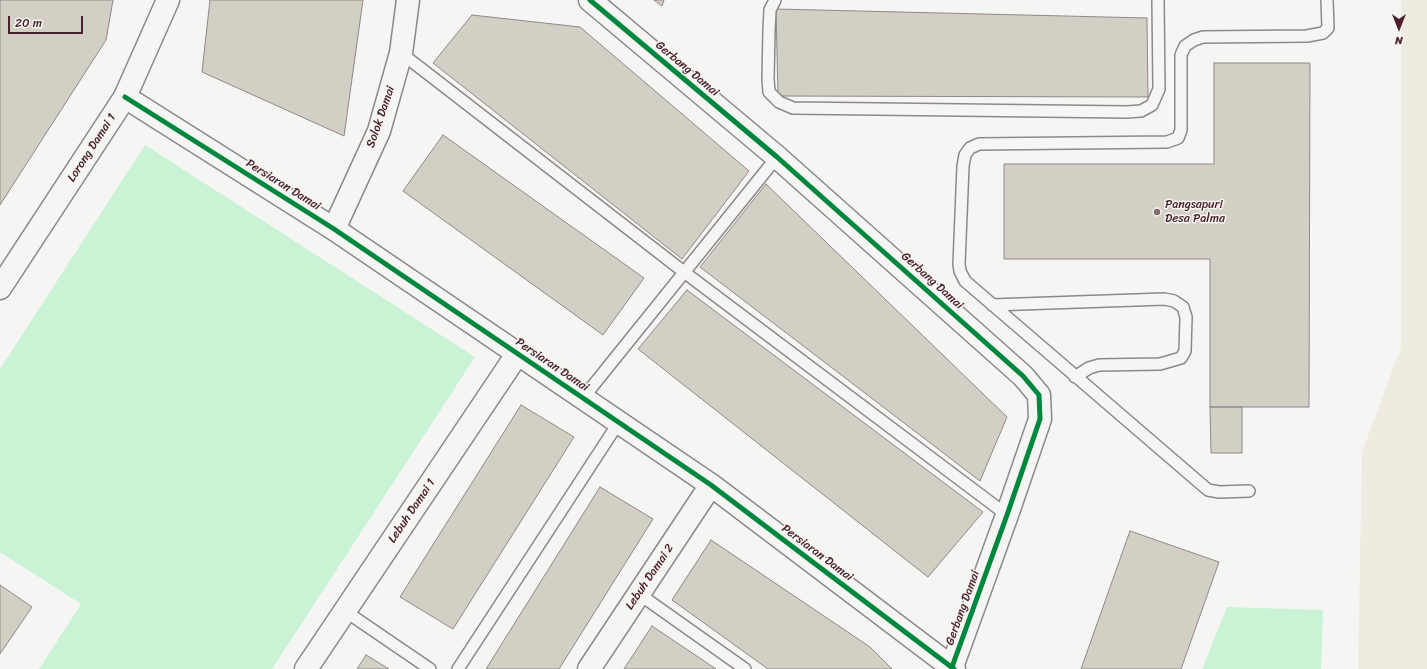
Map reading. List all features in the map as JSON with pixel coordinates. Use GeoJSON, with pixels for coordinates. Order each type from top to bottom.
{"type":"FeatureCollection","features":[{"type":"Feature","properties":{"kind":"street","name":"Lorong Damai 1"},"geometry":{"type":"LineString","coordinates":[[0,288],[125,97],[168,0]]}},
{"type":"Feature","properties":{"kind":"street","name":"Solok Damai"},"geometry":{"type":"LineString","coordinates":[[334,229],[379,131],[402,53],[408,0]]}},
{"type":"Feature","properties":{"kind":"street","name":"Gerbang Damai"},"geometry":{"type":"LineString","coordinates":[[590,0],[777,157],[1023,376],[1039,396],[1040,419],[953,668]]}},
{"type":"Feature","properties":{"kind":"street","name":"Persiaran Damai"},"geometry":{"type":"LineString","coordinates":[[125,97],[334,229],[619,422],[711,486],[953,668]]}},
{"type":"Feature","properties":{"kind":"street","name":"Lebuh Damai 1"},"geometry":{"type":"LineString","coordinates":[[306,669],[518,353]]}},
{"type":"Feature","properties":{"kind":"street","name":"Lebuh Damai 2"},"geometry":{"type":"LineString","coordinates":[[589,669],[711,486]]}},
{"type":"Feature","properties":{"kind":"lane"},"geometry":{"type":"LineString","coordinates":[[775,0],[770,10],[768,30],[769,92],[778,102],[793,108],[1127,112],[1141,111],[1152,105],[1159,89],[1158,0]]}},
{"type":"Feature","properties":{"kind":"lane"},"geometry":{"type":"LineString","coordinates":[[1249,491],[1219,492],[1208,490],[965,281],[960,271],[963,166],[965,155],[970,148],[979,144],[1167,142],[1178,138],[1181,130],[1181,55],[1186,46],[1194,40],[1203,37],[1307,36],[1324,33],[1328,28],[1327,0]]}},
{"type":"Feature","properties":{"kind":"lane"},"geometry":{"type":"LineString","coordinates":[[402,53],[684,272],[1007,515]]}},
{"type":"Feature","properties":{"kind":"lane"},"geometry":{"type":"LineString","coordinates":[[583,398],[777,157]]}},
{"type":"Feature","properties":{"kind":"lane"},"geometry":{"type":"LineString","coordinates":[[992,305],[1164,299],[1174,301],[1183,307],[1186,317],[1185,351],[1181,358],[1160,364],[1099,365],[1089,368],[1075,377]]}},
{"type":"Feature","properties":{"kind":"lane"},"geometry":{"type":"LineString","coordinates":[[458,669],[619,422]]}},
{"type":"Feature","properties":{"kind":"lane"},"geometry":{"type":"LineString","coordinates":[[639,594],[745,669]]}},
{"type":"Feature","properties":{"kind":"lane"},"geometry":{"type":"LineString","coordinates":[[345,611],[430,669]]}},
{"type":"Feature","properties":{"kind":"shaded area"},"geometry":{"type":"Polygon","coordinates":[[[1401,0],[1427,0],[1427,669],[1358,669],[1362,452],[1401,347],[1401,0]]]}},
{"type":"Feature","properties":{"kind":"green space"},"geometry":{"type":"Polygon","coordinates":[[[145,145],[475,357],[272,669],[39,669],[81,604],[0,552],[0,369],[145,145]]]}},
{"type":"Feature","properties":{"kind":"green space"},"geometry":{"type":"Polygon","coordinates":[[[1227,607],[1323,610],[1321,669],[1202,669],[1227,607]]]}},
{"type":"Feature","properties":{"kind":"building"},"geometry":{"type":"Polygon","coordinates":[[[0,0],[113,0],[106,40],[0,205],[0,0]]]}},
{"type":"Feature","properties":{"kind":"building"},"geometry":{"type":"Polygon","coordinates":[[[210,0],[363,0],[344,136],[202,72],[210,0]]]}},
{"type":"Feature","properties":{"kind":"building"},"geometry":{"type":"Polygon","coordinates":[[[654,0],[664,0],[662,6],[654,0]]]}},
{"type":"Feature","properties":{"kind":"building"},"geometry":{"type":"Polygon","coordinates":[[[776,9],[1147,18],[1148,97],[778,96],[776,9]]]}},
{"type":"Feature","properties":{"kind":"building"},"geometry":{"type":"Polygon","coordinates":[[[472,15],[580,27],[749,171],[682,259],[433,63],[472,15]]]}},
{"type":"Feature","properties":{"kind":"building","name":"Pangsapuri Desa Palma"},"geometry":{"type":"Polygon","coordinates":[[[1214,63],[1310,63],[1309,407],[1210,407],[1210,259],[1004,259],[1004,164],[1214,164],[1214,63]]]}},
{"type":"Feature","properties":{"kind":"building"},"geometry":{"type":"Polygon","coordinates":[[[443,135],[644,278],[603,335],[403,191],[443,135]]]}},
{"type":"Feature","properties":{"kind":"building"},"geometry":{"type":"Polygon","coordinates":[[[766,184],[1007,417],[980,481],[700,267],[766,184]]]}},
{"type":"Feature","properties":{"kind":"building"},"geometry":{"type":"Polygon","coordinates":[[[687,290],[983,512],[928,577],[638,349],[687,290]]]}},
{"type":"Feature","properties":{"kind":"building"},"geometry":{"type":"Polygon","coordinates":[[[521,405],[574,437],[453,629],[400,597],[521,405]]]}},
{"type":"Feature","properties":{"kind":"building"},"geometry":{"type":"Polygon","coordinates":[[[1210,407],[1242,407],[1242,453],[1211,453],[1210,407]]]}},
{"type":"Feature","properties":{"kind":"building"},"geometry":{"type":"Polygon","coordinates":[[[600,487],[653,519],[559,669],[486,669],[600,487]]]}},
{"type":"Feature","properties":{"kind":"building"},"geometry":{"type":"Polygon","coordinates":[[[1130,531],[1219,562],[1181,669],[1081,669],[1130,531]]]}},
{"type":"Feature","properties":{"kind":"building"},"geometry":{"type":"Polygon","coordinates":[[[711,540],[870,647],[892,669],[768,669],[672,600],[711,540]]]}},
{"type":"Feature","properties":{"kind":"building"},"geometry":{"type":"Polygon","coordinates":[[[0,585],[32,607],[0,654],[0,585]]]}},
{"type":"Feature","properties":{"kind":"building"},"geometry":{"type":"Polygon","coordinates":[[[652,626],[716,669],[624,669],[652,626]]]}},
{"type":"Feature","properties":{"kind":"building"},"geometry":{"type":"Polygon","coordinates":[[[366,655],[389,669],[357,669],[366,655]]]}},
{"type":"Feature","properties":{"kind":"cycle path"},"geometry":{"type":"LineString","coordinates":[[590,0],[777,157],[1023,376],[1039,395],[1040,419],[952,667]]}},
{"type":"Feature","properties":{"kind":"cycle path"},"geometry":{"type":"LineString","coordinates":[[125,97],[334,229],[711,485],[954,669]]}},
{"type":"Feature","properties":{"kind":"place","name":"Pangsapuri Desa Palma"},"geometry":{"type":"Point","coordinates":[1157,212]}}]}
